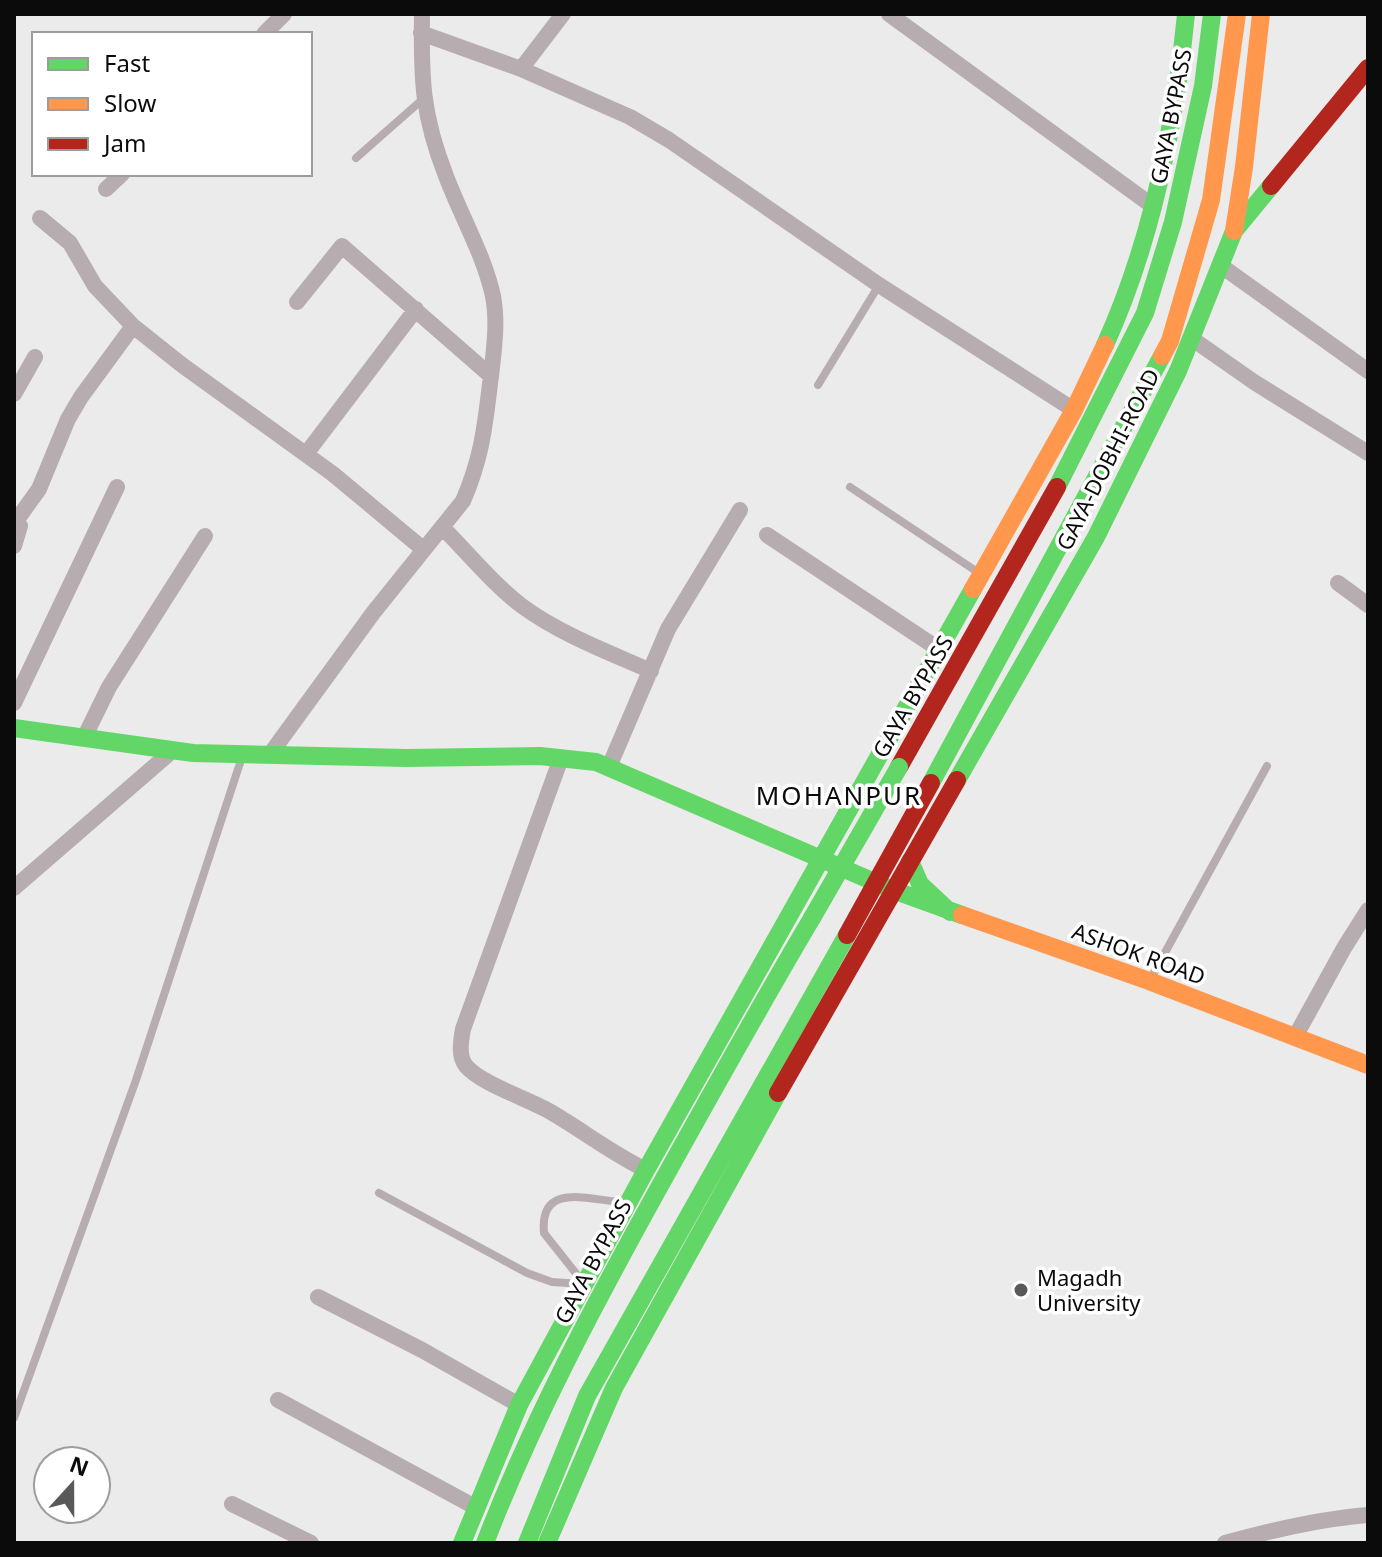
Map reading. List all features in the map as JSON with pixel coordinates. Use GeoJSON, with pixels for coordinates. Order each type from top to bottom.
{"type":"FeatureCollection","features":[{"type":"Feature","properties":{"kind":"main road"},"geometry":{"type":"LineString","coordinates":[[462,1543],[519,1405],[628,1202],[1074,410],[1117,317],[1154,207],[1182,65],[1186,14]]}},
{"type":"Feature","properties":{"kind":"main road","name":"GAYA BYPASS"},"geometry":{"type":"LineString","coordinates":[[485,1543],[541,1415],[597,1300],[730,1058],[1044,513],[1145,313],[1173,222],[1203,86],[1212,14]]}},
{"type":"Feature","properties":{"kind":"main road"},"geometry":{"type":"LineString","coordinates":[[527,1543],[587,1396],[931,783],[1170,341],[1211,200],[1237,14]]}},
{"type":"Feature","properties":{"kind":"main road"},"geometry":{"type":"LineString","coordinates":[[1234,231],[1261,14]]}},
{"type":"Feature","properties":{"kind":"main road","name":"GAYA-DOBHI-ROAD"},"geometry":{"type":"LineString","coordinates":[[547,1543],[614,1388],[895,886],[1096,537],[1178,371],[1234,231],[1364,81]]}},
{"type":"Feature","properties":{"kind":"main road","name":"ASHOK ROAD"},"geometry":{"type":"LineString","coordinates":[[14,728],[172,751],[583,760],[609,767],[821,860],[895,886],[950,912],[1149,981],[1368,1065]]}},
{"type":"Feature","properties":{"kind":"main road"},"geometry":{"type":"LineString","coordinates":[[910,861],[920,884],[950,912]]}},
{"type":"Feature","properties":{"kind":"street"},"geometry":{"type":"LineString","coordinates":[[266,32],[284,14]]}},
{"type":"Feature","properties":{"kind":"street"},"geometry":{"type":"LineString","coordinates":[[271,753],[423,549],[463,501],[486,430],[495,342],[493,296],[433,141],[420,71],[422,14]]}},
{"type":"Feature","properties":{"kind":"street"},"geometry":{"type":"LineString","coordinates":[[521,69],[563,14]]}},
{"type":"Feature","properties":{"kind":"street"},"geometry":{"type":"LineString","coordinates":[[889,14],[1154,207]]}},
{"type":"Feature","properties":{"kind":"street"},"geometry":{"type":"LineString","coordinates":[[421,33],[521,69],[630,117],[669,140],[879,285],[1074,410]]}},
{"type":"Feature","properties":{"kind":"street"},"geometry":{"type":"LineString","coordinates":[[106,189],[120,176]]}},
{"type":"Feature","properties":{"kind":"street"},"geometry":{"type":"LineString","coordinates":[[40,218],[70,243],[95,286],[133,326],[306,454],[423,549]]}},
{"type":"Feature","properties":{"kind":"street"},"geometry":{"type":"LineString","coordinates":[[297,302],[341,246],[491,376]]}},
{"type":"Feature","properties":{"kind":"street"},"geometry":{"type":"LineString","coordinates":[[1220,265],[1368,371]]}},
{"type":"Feature","properties":{"kind":"street"},"geometry":{"type":"LineString","coordinates":[[306,454],[416,309]]}},
{"type":"Feature","properties":{"kind":"street"},"geometry":{"type":"LineString","coordinates":[[14,546],[20,526],[15,520],[39,489],[68,419],[133,326]]}},
{"type":"Feature","properties":{"kind":"street"},"geometry":{"type":"LineString","coordinates":[[1191,338],[1254,382],[1368,453]]}},
{"type":"Feature","properties":{"kind":"street"},"geometry":{"type":"LineString","coordinates":[[14,394],[35,357]]}},
{"type":"Feature","properties":{"kind":"street"},"geometry":{"type":"LineString","coordinates":[[14,703],[117,487]]}},
{"type":"Feature","properties":{"kind":"street"},"geometry":{"type":"LineString","coordinates":[[609,767],[677,611],[740,510]]}},
{"type":"Feature","properties":{"kind":"street"},"geometry":{"type":"LineString","coordinates":[[442,527],[529,611],[651,671]]}},
{"type":"Feature","properties":{"kind":"street"},"geometry":{"type":"LineString","coordinates":[[767,535],[940,650]]}},
{"type":"Feature","properties":{"kind":"street"},"geometry":{"type":"LineString","coordinates":[[84,738],[109,687],[205,536]]}},
{"type":"Feature","properties":{"kind":"street"},"geometry":{"type":"LineString","coordinates":[[1338,583],[1368,605]]}},
{"type":"Feature","properties":{"kind":"street"},"geometry":{"type":"LineString","coordinates":[[14,888],[172,751]]}},
{"type":"Feature","properties":{"kind":"street"},"geometry":{"type":"LineString","coordinates":[[561,758],[463,1029],[461,1054],[466,1065],[479,1075],[548,1110],[616,1156],[646,1170]]}},
{"type":"Feature","properties":{"kind":"street"},"geometry":{"type":"LineString","coordinates":[[1295,1037],[1368,910]]}},
{"type":"Feature","properties":{"kind":"street"},"geometry":{"type":"LineString","coordinates":[[318,1297],[422,1350],[519,1405]]}},
{"type":"Feature","properties":{"kind":"street"},"geometry":{"type":"LineString","coordinates":[[278,1400],[475,1507]]}},
{"type":"Feature","properties":{"kind":"street"},"geometry":{"type":"LineString","coordinates":[[232,1504],[311,1543]]}},
{"type":"Feature","properties":{"kind":"street"},"geometry":{"type":"LineString","coordinates":[[1225,1543],[1289,1526],[1368,1515]]}},
{"type":"Feature","properties":{"kind":"lane"},"geometry":{"type":"LineString","coordinates":[[356,158],[423,99]]}},
{"type":"Feature","properties":{"kind":"lane"},"geometry":{"type":"LineString","coordinates":[[818,385],[879,285]]}},
{"type":"Feature","properties":{"kind":"lane"},"geometry":{"type":"LineString","coordinates":[[850,487],[982,575]]}},
{"type":"Feature","properties":{"kind":"lane"},"geometry":{"type":"LineString","coordinates":[[14,1418],[136,1080],[244,753]]}},
{"type":"Feature","properties":{"kind":"lane"},"geometry":{"type":"LineString","coordinates":[[1149,981],[1267,766]]}},
{"type":"Feature","properties":{"kind":"lane"},"geometry":{"type":"LineString","coordinates":[[379,1193],[527,1273],[552,1282],[585,1285]]}},
{"type":"Feature","properties":{"kind":"lane"},"geometry":{"type":"LineString","coordinates":[[585,1285],[567,1258],[544,1233],[543,1224],[551,1203],[570,1196],[628,1202]]}},
{"type":"Feature","properties":{"kind":"traffic: fast"},"geometry":{"type":"LineString","coordinates":[[1105,345],[1136,265],[1159,183],[1175,99],[1186,14]]}},
{"type":"Feature","properties":{"kind":"traffic: fast"},"geometry":{"type":"LineString","coordinates":[[1057,487],[1145,313],[1173,222],[1203,86],[1212,14]]}},
{"type":"Feature","properties":{"kind":"traffic: fast"},"geometry":{"type":"LineString","coordinates":[[957,780],[1096,537],[1178,371],[1234,231],[1271,186]]}},
{"type":"Feature","properties":{"kind":"traffic: fast"},"geometry":{"type":"LineString","coordinates":[[931,783],[1162,356]]}},
{"type":"Feature","properties":{"kind":"traffic: fast"},"geometry":{"type":"LineString","coordinates":[[462,1543],[519,1405],[646,1170],[973,589]]}},
{"type":"Feature","properties":{"kind":"traffic: fast"},"geometry":{"type":"LineString","coordinates":[[14,728],[193,753],[406,758],[540,756],[596,762],[893,890],[962,915]]}},
{"type":"Feature","properties":{"kind":"traffic: fast"},"geometry":{"type":"LineString","coordinates":[[812,918],[899,767]]}},
{"type":"Feature","properties":{"kind":"traffic: fast"},"geometry":{"type":"LineString","coordinates":[[910,861],[920,884],[950,912]]}},
{"type":"Feature","properties":{"kind":"traffic: fast"},"geometry":{"type":"LineString","coordinates":[[485,1543],[543,1409],[587,1322],[632,1236],[812,918]]}},
{"type":"Feature","properties":{"kind":"traffic: fast"},"geometry":{"type":"LineString","coordinates":[[527,1543],[587,1396],[847,935]]}},
{"type":"Feature","properties":{"kind":"traffic: fast"},"geometry":{"type":"LineString","coordinates":[[547,1543],[614,1388],[778,1093]]}},
{"type":"Feature","properties":{"kind":"traffic: slow"},"geometry":{"type":"LineString","coordinates":[[1162,356],[1170,341],[1211,200],[1237,14]]}},
{"type":"Feature","properties":{"kind":"traffic: slow"},"geometry":{"type":"LineString","coordinates":[[1234,231],[1261,14]]}},
{"type":"Feature","properties":{"kind":"traffic: slow"},"geometry":{"type":"LineString","coordinates":[[973,589],[1074,410],[1105,345]]}},
{"type":"Feature","properties":{"kind":"traffic: slow"},"geometry":{"type":"LineString","coordinates":[[962,915],[1149,981],[1368,1065]]}},
{"type":"Feature","properties":{"kind":"traffic: jam"},"geometry":{"type":"LineString","coordinates":[[1271,186],[1368,68]]}},
{"type":"Feature","properties":{"kind":"traffic: jam"},"geometry":{"type":"LineString","coordinates":[[899,767],[1057,487]]}},
{"type":"Feature","properties":{"kind":"traffic: jam"},"geometry":{"type":"LineString","coordinates":[[778,1093],[957,780]]}},
{"type":"Feature","properties":{"kind":"traffic: jam"},"geometry":{"type":"LineString","coordinates":[[847,935],[931,783]]}},
{"type":"Feature","properties":{"kind":"place","name":"Magadh University"},"geometry":{"type":"Point","coordinates":[1021,1290]}},
{"type":"Feature","properties":{"kind":"district","name":"MOHANPUR"},"geometry":{"type":"Point","coordinates":[839,795]}}]}
